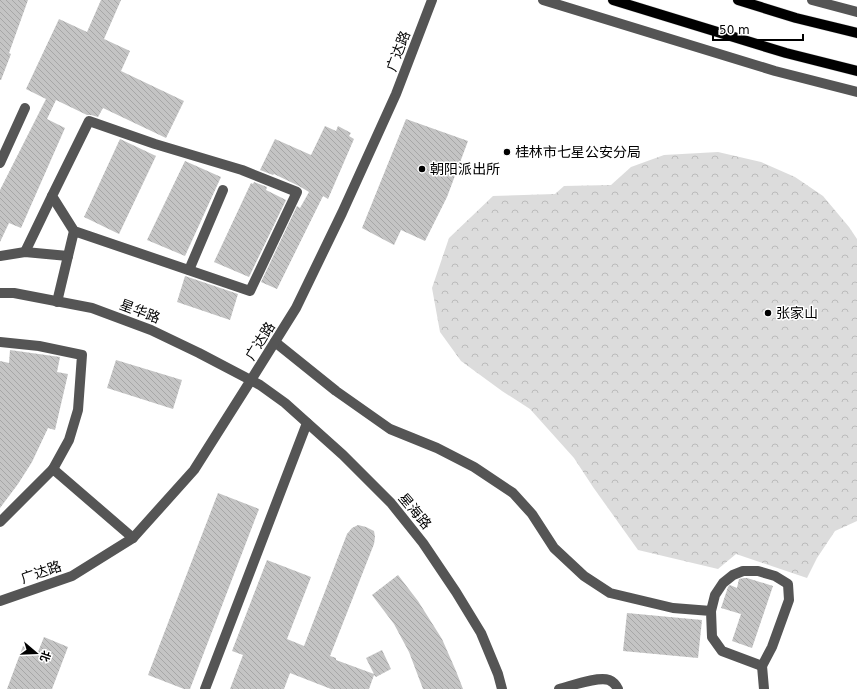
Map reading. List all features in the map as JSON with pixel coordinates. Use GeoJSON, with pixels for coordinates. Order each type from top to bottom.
{"type":"FeatureCollection","features":[{"type":"Feature","properties":{"kind":"main road"},"geometry":{"type":"LineString","coordinates":[[613,0],[786,53],[857,71]]}},
{"type":"Feature","properties":{"kind":"main road"},"geometry":{"type":"LineString","coordinates":[[738,0],[796,18],[857,33]]}},
{"type":"Feature","properties":{"kind":"street","name":"广达路"},"geometry":{"type":"LineString","coordinates":[[0,601],[72,576],[133,538],[194,470],[256,383],[275,342],[296,308],[342,214],[396,94],[432,0]]}},
{"type":"Feature","properties":{"kind":"street"},"geometry":{"type":"LineString","coordinates":[[543,0],[775,71],[857,92]]}},
{"type":"Feature","properties":{"kind":"street"},"geometry":{"type":"LineString","coordinates":[[812,0],[857,12]]}},
{"type":"Feature","properties":{"kind":"street"},"geometry":{"type":"LineString","coordinates":[[0,163],[25,108]]}},
{"type":"Feature","properties":{"kind":"street"},"geometry":{"type":"LineString","coordinates":[[25,252],[52,196],[89,122],[155,144],[242,170],[297,192],[250,291],[74,231],[52,196]]}},
{"type":"Feature","properties":{"kind":"street"},"geometry":{"type":"LineString","coordinates":[[189,270],[223,190]]}},
{"type":"Feature","properties":{"kind":"street"},"geometry":{"type":"LineString","coordinates":[[57,302],[74,231]]}},
{"type":"Feature","properties":{"kind":"street"},"geometry":{"type":"LineString","coordinates":[[0,256],[25,252],[68,256]]}},
{"type":"Feature","properties":{"kind":"street","name":"星华路"},"geometry":{"type":"LineString","coordinates":[[0,293],[14,293],[92,308],[151,330],[256,383]]}},
{"type":"Feature","properties":{"kind":"street"},"geometry":{"type":"LineString","coordinates":[[0,342],[39,346],[82,355],[78,410],[69,440],[53,469],[0,522]]}},
{"type":"Feature","properties":{"kind":"street"},"geometry":{"type":"LineString","coordinates":[[275,342],[336,391],[390,429],[437,448],[474,467],[513,493],[532,514],[554,548],[584,576],[610,593],[672,608],[711,611]]}},
{"type":"Feature","properties":{"kind":"street","name":"星海路"},"geometry":{"type":"LineString","coordinates":[[256,383],[285,403],[343,455],[390,503],[423,543],[481,633],[498,674],[502,689]]}},
{"type":"Feature","properties":{"kind":"street"},"geometry":{"type":"LineString","coordinates":[[205,689],[307,423]]}},
{"type":"Feature","properties":{"kind":"street"},"geometry":{"type":"LineString","coordinates":[[53,469],[133,538]]}},
{"type":"Feature","properties":{"kind":"street"},"geometry":{"type":"LineString","coordinates":[[762,666],[722,651],[712,637],[711,611],[715,595],[733,574],[744,571],[758,571],[775,576],[788,584],[789,600],[772,647],[762,666],[764,689]]}},
{"type":"Feature","properties":{"kind":"street"},"geometry":{"type":"LineString","coordinates":[[560,689],[599,679],[606,679],[611,681],[618,689]]}},
{"type":"Feature","properties":{"kind":"green space"},"geometry":{"type":"Polygon","coordinates":[[[718,152],[761,162],[795,177],[823,196],[857,239],[857,521],[835,531],[817,558],[807,578],[736,554],[718,569],[638,550],[574,458],[530,409],[502,391],[461,361],[440,332],[432,288],[449,238],[493,196],[555,194],[564,186],[611,185],[631,167],[664,155],[718,152]]]}},
{"type":"Feature","properties":{"kind":"building"},"geometry":{"type":"Polygon","coordinates":[[[0,0],[28,0],[1,80],[0,80],[0,0]]]}},
{"type":"Feature","properties":{"kind":"building"},"geometry":{"type":"Polygon","coordinates":[[[101,0],[121,0],[104,39],[130,51],[121,71],[184,101],[166,138],[103,108],[98,117],[87,115],[56,100],[47,119],[65,128],[21,228],[9,223],[0,242],[0,190],[46,99],[26,89],[59,19],[87,32],[101,0]]]}},
{"type":"Feature","properties":{"kind":"building","name":"朝阳派出所"},"geometry":{"type":"Polygon","coordinates":[[[406,119],[468,141],[447,197],[425,241],[401,230],[394,245],[362,228],[406,119]]]}},
{"type":"Feature","properties":{"kind":"building"},"geometry":{"type":"Polygon","coordinates":[[[325,126],[336,131],[338,126],[351,133],[349,136],[354,139],[328,199],[323,196],[277,289],[261,282],[297,206],[300,208],[309,192],[274,174],[273,175],[260,170],[275,139],[311,155],[325,126]]]}},
{"type":"Feature","properties":{"kind":"building"},"geometry":{"type":"Polygon","coordinates":[[[120,139],[156,156],[119,234],[84,217],[120,139]]]}},
{"type":"Feature","properties":{"kind":"building"},"geometry":{"type":"Polygon","coordinates":[[[185,161],[221,177],[185,256],[147,240],[185,161]]]}},
{"type":"Feature","properties":{"kind":"building"},"geometry":{"type":"Polygon","coordinates":[[[254,182],[267,187],[266,190],[286,200],[249,277],[214,262],[251,183],[253,184],[254,182]]]}},
{"type":"Feature","properties":{"kind":"building"},"geometry":{"type":"Polygon","coordinates":[[[185,276],[238,294],[230,320],[177,302],[185,276]]]}},
{"type":"Feature","properties":{"kind":"building"},"geometry":{"type":"Polygon","coordinates":[[[10,350],[60,357],[57,372],[68,374],[55,430],[48,428],[32,462],[0,508],[0,361],[9,363],[10,350]]]}},
{"type":"Feature","properties":{"kind":"building"},"geometry":{"type":"Polygon","coordinates":[[[116,360],[182,380],[173,409],[107,388],[116,360]]]}},
{"type":"Feature","properties":{"kind":"building"},"geometry":{"type":"Polygon","coordinates":[[[218,493],[259,509],[190,689],[184,689],[148,675],[218,493]]]}},
{"type":"Feature","properties":{"kind":"building"},"geometry":{"type":"Polygon","coordinates":[[[358,525],[374,531],[374,544],[330,656],[336,658],[336,660],[374,674],[366,658],[382,650],[391,669],[376,677],[374,675],[369,689],[331,689],[290,673],[284,689],[230,689],[243,655],[232,651],[267,560],[311,577],[287,639],[304,646],[347,534],[352,528],[358,525]]]}},
{"type":"Feature","properties":{"kind":"building"},"geometry":{"type":"Polygon","coordinates":[[[398,575],[418,601],[442,639],[463,689],[423,689],[409,652],[394,624],[372,595],[398,575]]]}},
{"type":"Feature","properties":{"kind":"building"},"geometry":{"type":"Polygon","coordinates":[[[744,578],[773,586],[752,648],[732,641],[741,614],[721,608],[728,587],[730,585],[737,588],[739,579],[744,578]]]}},
{"type":"Feature","properties":{"kind":"building"},"geometry":{"type":"Polygon","coordinates":[[[627,613],[702,620],[698,658],[623,651],[627,613]]]}},
{"type":"Feature","properties":{"kind":"building"},"geometry":{"type":"Polygon","coordinates":[[[44,637],[68,647],[52,689],[7,689],[23,646],[38,652],[44,637]]]}},
{"type":"Feature","properties":{"kind":"place","name":"桂林市七星公安分局"},"geometry":{"type":"Point","coordinates":[507,152]}},
{"type":"Feature","properties":{"kind":"place","name":"朝阳派出所"},"geometry":{"type":"Point","coordinates":[422,169]}},
{"type":"Feature","properties":{"kind":"place","name":"张家山"},"geometry":{"type":"Point","coordinates":[768,313]}}]}
